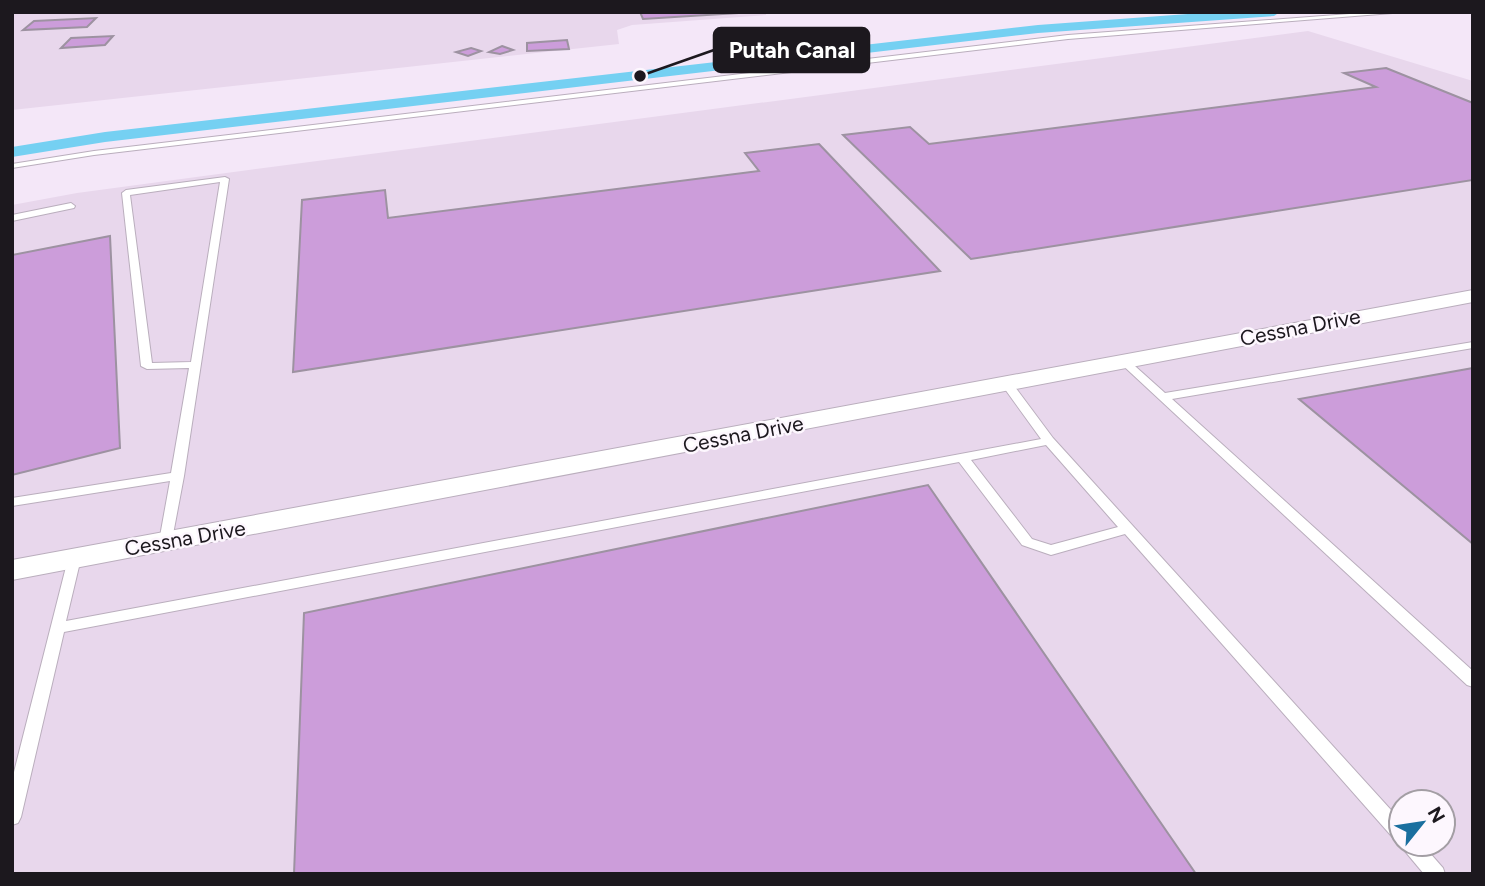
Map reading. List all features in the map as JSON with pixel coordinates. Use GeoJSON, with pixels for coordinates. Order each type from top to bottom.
{"type":"FeatureCollection","features":[{"type":"Feature","properties":{"kind":"street","name":"Cessna Drive"},"geometry":{"type":"LineString","coordinates":[[12,569],[1473,296]]}},
{"type":"Feature","properties":{"kind":"lane"},"geometry":{"type":"LineString","coordinates":[[12,166],[94,153],[1068,37],[1402,12]]}},
{"type":"Feature","properties":{"kind":"lane"},"geometry":{"type":"LineString","coordinates":[[166,541],[178,476],[196,365],[225,179],[126,193],[147,366],[196,365]]}},
{"type":"Feature","properties":{"kind":"lane"},"geometry":{"type":"LineString","coordinates":[[12,218],[71,206]]}},
{"type":"Feature","properties":{"kind":"lane"},"geometry":{"type":"LineString","coordinates":[[1163,397],[1473,345]]}},
{"type":"Feature","properties":{"kind":"lane"},"geometry":{"type":"LineString","coordinates":[[1122,360],[1473,681]]}},
{"type":"Feature","properties":{"kind":"lane"},"geometry":{"type":"LineString","coordinates":[[1008,385],[1049,441],[1387,818]]}},
{"type":"Feature","properties":{"kind":"lane"},"geometry":{"type":"LineString","coordinates":[[57,628],[1049,441]]}},
{"type":"Feature","properties":{"kind":"lane"},"geometry":{"type":"LineString","coordinates":[[962,457],[1027,542],[1040,549],[1051,550],[1128,529]]}},
{"type":"Feature","properties":{"kind":"lane"},"geometry":{"type":"LineString","coordinates":[[12,502],[178,476]]}},
{"type":"Feature","properties":{"kind":"lane"},"geometry":{"type":"LineString","coordinates":[[12,817],[74,558]]}},
{"type":"Feature","properties":{"kind":"lane"},"geometry":{"type":"LineString","coordinates":[[1422,858],[1436,874]]}},
{"type":"Feature","properties":{"kind":"shaded area"},"geometry":{"type":"Polygon","coordinates":[[[12,12],[772,12],[766,15],[632,25],[617,30],[619,44],[12,110],[12,12]]]}},
{"type":"Feature","properties":{"kind":"shaded area"},"geometry":{"type":"Polygon","coordinates":[[[1308,31],[1473,81],[1473,874],[12,874],[12,205],[77,193],[1308,31]]]}},
{"type":"Feature","properties":{"kind":"building"},"geometry":{"type":"Polygon","coordinates":[[[640,12],[755,12],[643,19],[640,12]]]}},
{"type":"Feature","properties":{"kind":"building"},"geometry":{"type":"Polygon","coordinates":[[[96,18],[87,27],[23,30],[34,21],[96,18]]]}},
{"type":"Feature","properties":{"kind":"building"},"geometry":{"type":"Polygon","coordinates":[[[113,36],[105,45],[61,48],[71,38],[113,36]]]}},
{"type":"Feature","properties":{"kind":"building"},"geometry":{"type":"Polygon","coordinates":[[[567,40],[569,49],[527,51],[527,43],[567,40]]]}},
{"type":"Feature","properties":{"kind":"building"},"geometry":{"type":"Polygon","coordinates":[[[502,46],[513,50],[500,54],[489,52],[502,46]]]}},
{"type":"Feature","properties":{"kind":"building"},"geometry":{"type":"Polygon","coordinates":[[[471,48],[481,51],[468,56],[456,52],[471,48]]]}},
{"type":"Feature","properties":{"kind":"building"},"geometry":{"type":"Polygon","coordinates":[[[1386,68],[1473,103],[1473,180],[971,259],[843,135],[910,127],[929,144],[1376,87],[1344,73],[1386,68]]]}},
{"type":"Feature","properties":{"kind":"building"},"geometry":{"type":"Polygon","coordinates":[[[819,144],[940,271],[293,372],[302,200],[385,190],[388,218],[759,171],[745,153],[819,144]]]}},
{"type":"Feature","properties":{"kind":"building"},"geometry":{"type":"Polygon","coordinates":[[[110,236],[120,448],[12,475],[12,255],[110,236]]]}},
{"type":"Feature","properties":{"kind":"building"},"geometry":{"type":"Polygon","coordinates":[[[1473,368],[1473,544],[1299,399],[1473,368]]]}},
{"type":"Feature","properties":{"kind":"building"},"geometry":{"type":"Polygon","coordinates":[[[928,485],[1196,874],[294,874],[304,613],[928,485]]]}},
{"type":"Feature","properties":{"kind":"waterway"},"geometry":{"type":"LineString","coordinates":[[12,152],[105,137],[1038,29],[1274,12]]}},
{"type":"Feature","properties":{"kind":"place","name":"Putah Canal"},"geometry":{"type":"Point","coordinates":[640,76]}}]}
